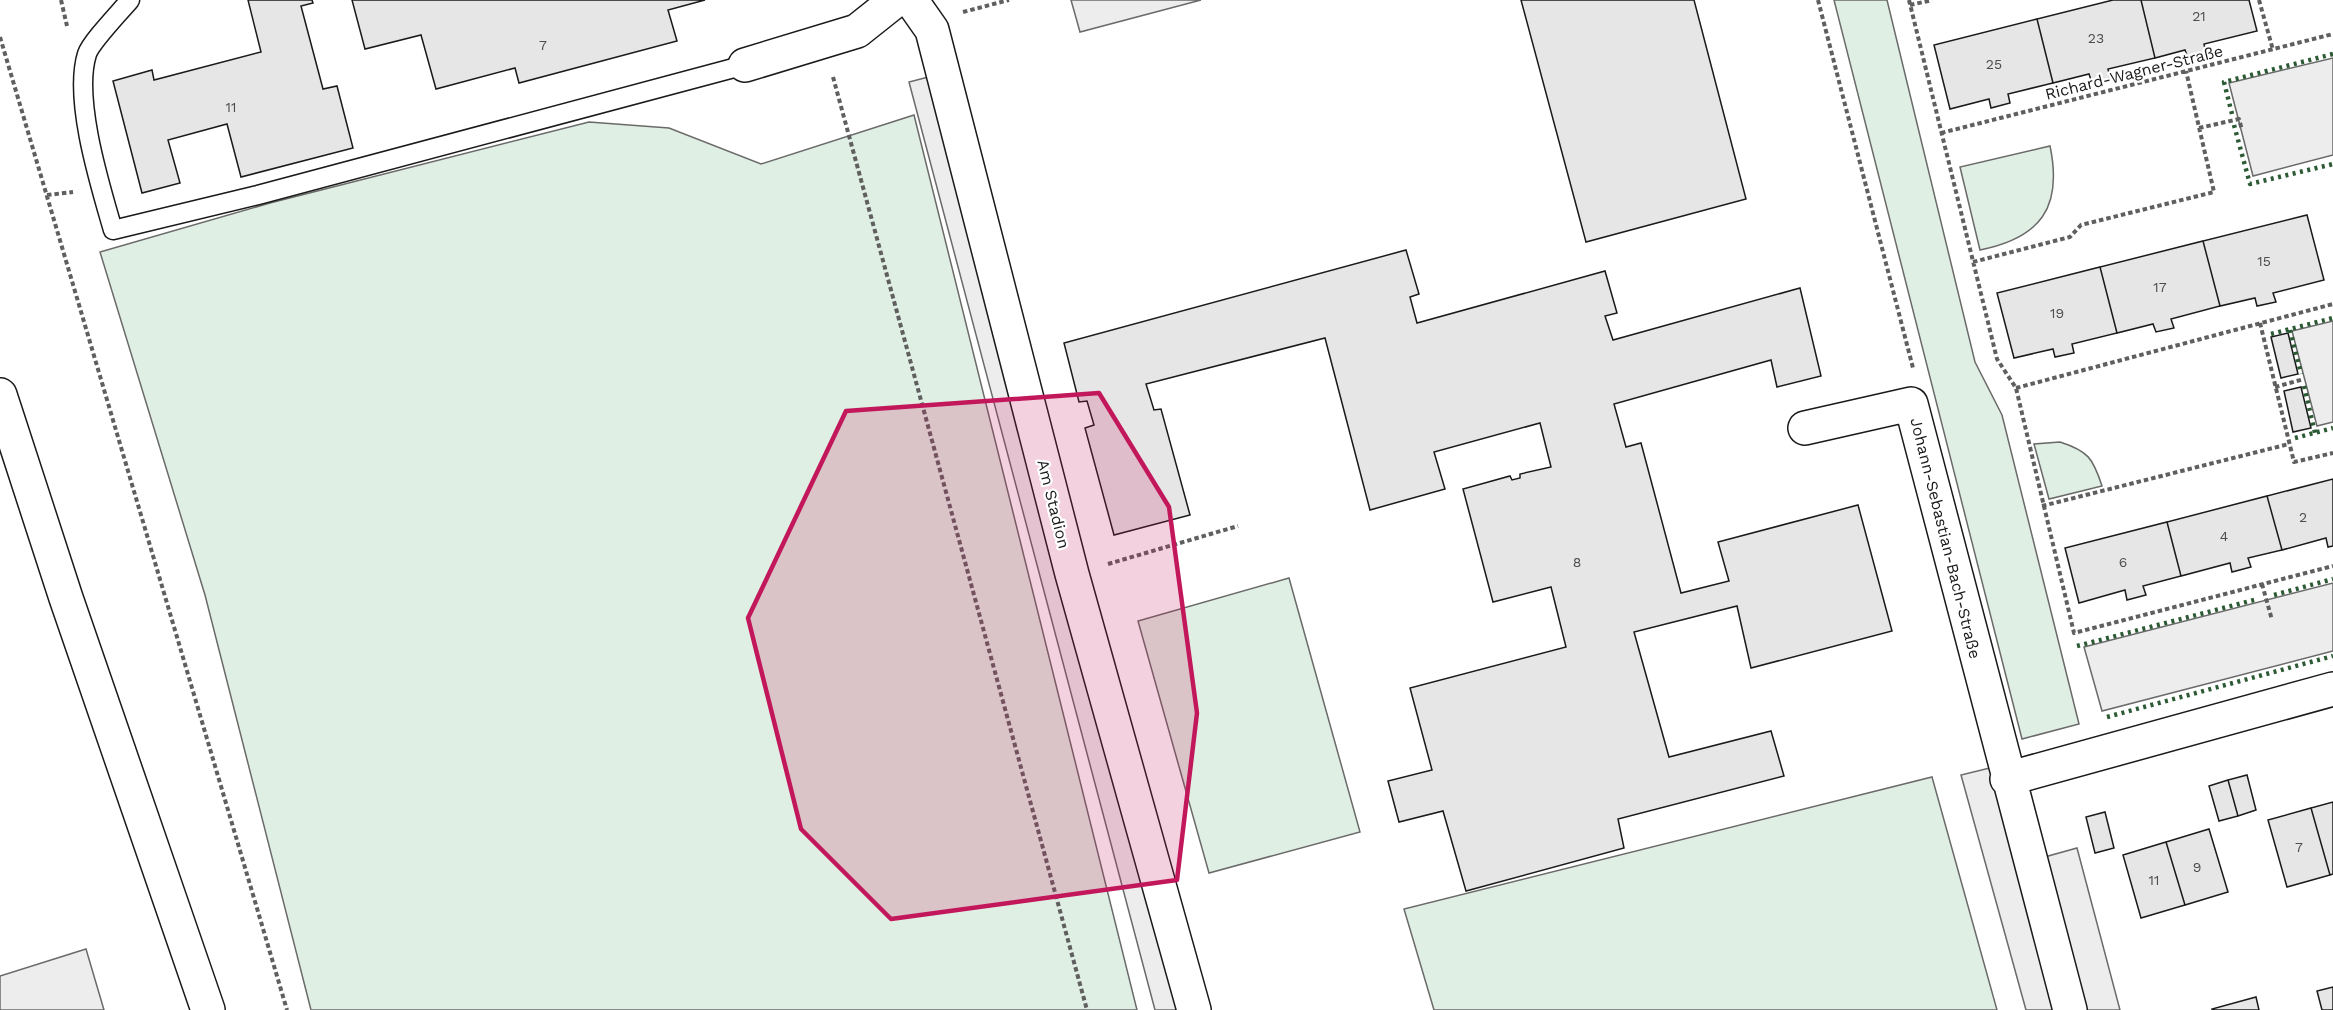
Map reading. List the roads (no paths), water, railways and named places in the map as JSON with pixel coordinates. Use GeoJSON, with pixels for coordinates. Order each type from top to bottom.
{"type":"FeatureCollection","features":[{"type":"Feature","properties":{"kind":"street"},"geometry":{"type":"LineString","coordinates":[[745,65],[856,32],[896,0]]}},
{"type":"Feature","properties":{"kind":"street","name":"Am Stadion"},"geometry":{"type":"LineString","coordinates":[[911,0],[932,30],[1072,574],[1194,1010]]}},
{"type":"Feature","properties":{"kind":"street"},"geometry":{"type":"LineString","coordinates":[[0,395],[66,598],[208,1010]]}},
{"type":"Feature","properties":{"kind":"street","name":"Johann-Sebastian-Bach-Straße"},"geometry":{"type":"LineString","coordinates":[[1805,428],[1911,404],[2007,779],[2070,1010]]}},
{"type":"Feature","properties":{"kind":"street"},"geometry":{"type":"LineString","coordinates":[[2007,779],[2333,689]]}},
{"type":"Feature","properties":{"kind":"lane"},"geometry":{"type":"LineString","coordinates":[[130,0],[88,53],[83,94],[99,184],[113,230],[258,195],[745,65]]}}]}
